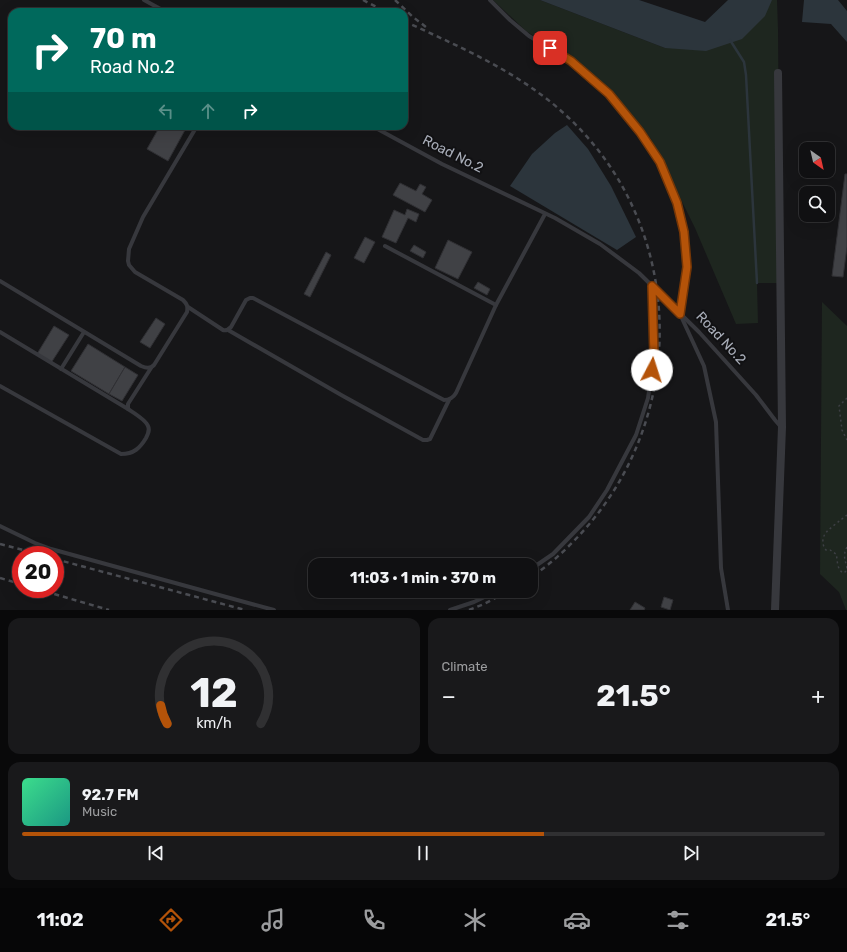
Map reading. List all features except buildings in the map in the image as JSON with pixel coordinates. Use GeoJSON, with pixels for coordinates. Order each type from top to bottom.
{"type":"FeatureCollection","features":[{"type":"Feature","properties":{"kind":"street"},"geometry":{"type":"LineString","coordinates":[[775,610],[782,427],[778,73]]}},
{"type":"Feature","properties":{"kind":"lane"},"geometry":{"type":"LineString","coordinates":[[144,0],[159,8]]}},
{"type":"Feature","properties":{"kind":"lane"},"geometry":{"type":"LineString","coordinates":[[490,0],[528,36],[571,61],[609,94],[640,132],[660,162],[677,203],[684,232],[687,267],[680,314],[704,366],[716,422],[721,568],[728,610]]}},
{"type":"Feature","properties":{"kind":"lane"},"geometry":{"type":"LineString","coordinates":[[195,130],[143,217],[129,249],[129,265],[135,272],[184,300],[188,308],[222,330],[228,330],[423,440],[430,439],[449,400],[456,394],[496,305],[546,214]]}},
{"type":"Feature","properties":{"kind":"lane","name":"Road No.2"},"geometry":{"type":"LineString","coordinates":[[379,130],[442,164],[546,214],[600,244],[639,273],[699,332],[756,395],[782,427]]}},
{"type":"Feature","properties":{"kind":"lane"},"geometry":{"type":"LineString","coordinates":[[385,246],[496,305]]}},
{"type":"Feature","properties":{"kind":"lane"},"geometry":{"type":"LineString","coordinates":[[0,281],[141,366],[151,368]]}},
{"type":"Feature","properties":{"kind":"lane"},"geometry":{"type":"LineString","coordinates":[[538,564],[553,554],[589,517],[607,490],[636,435],[648,398],[654,356],[652,286]]}},
{"type":"Feature","properties":{"kind":"lane"},"geometry":{"type":"LineString","coordinates":[[228,330],[246,300],[253,298],[444,400],[449,400]]}},
{"type":"Feature","properties":{"kind":"lane"},"geometry":{"type":"LineString","coordinates":[[128,409],[128,404],[154,365],[188,308]]}},
{"type":"Feature","properties":{"kind":"lane"},"geometry":{"type":"LineString","coordinates":[[0,332],[128,409],[146,422],[149,426],[149,433],[139,448],[126,454],[121,454],[0,386]]}},
{"type":"Feature","properties":{"kind":"lane"},"geometry":{"type":"LineString","coordinates":[[61,369],[84,332]]}},
{"type":"Feature","properties":{"kind":"lane"},"geometry":{"type":"LineString","coordinates":[[0,526],[51,549],[274,610]]}},
{"type":"Feature","properties":{"kind":"lane"},"geometry":{"type":"LineString","coordinates":[[450,610],[482,598]]}},
{"type":"Feature","properties":{"kind":"path"},"geometry":{"type":"LineString","coordinates":[[847,398],[839,406],[842,430],[847,440]]}},
{"type":"Feature","properties":{"kind":"path"},"geometry":{"type":"LineString","coordinates":[[847,515],[825,533],[823,541],[823,547],[826,550],[830,550],[836,554],[839,570],[843,572],[847,569],[844,561],[845,550],[847,547]]}},
{"type":"Feature","properties":{"kind":"shaded area"},"geometry":{"type":"Polygon","coordinates":[[[493,0],[540,0],[665,48],[772,0],[777,0],[780,283],[757,283],[758,323],[736,324],[695,228],[651,139],[629,111],[607,88],[581,66],[526,31],[493,0]]]}},
{"type":"Feature","properties":{"kind":"shaded area"},"geometry":{"type":"Polygon","coordinates":[[[540,0],[639,0],[705,22],[728,0],[772,0],[765,16],[742,39],[706,51],[665,48],[540,0]]]}},
{"type":"Feature","properties":{"kind":"shaded area"},"geometry":{"type":"Polygon","coordinates":[[[804,0],[838,0],[847,11],[847,42],[831,24],[802,22],[804,0]]]}},
{"type":"Feature","properties":{"kind":"shaded area"},"geometry":{"type":"Polygon","coordinates":[[[567,125],[588,149],[611,186],[636,237],[617,250],[510,186],[532,154],[555,133],[567,125]]]}},
{"type":"Feature","properties":{"kind":"shaded area"},"geometry":{"type":"Polygon","coordinates":[[[822,302],[847,326],[847,610],[839,592],[820,574],[822,302]]]}},
{"type":"Feature","properties":{"kind":"waterway"},"geometry":{"type":"LineString","coordinates":[[730,40],[744,62],[746,75],[757,283]]}},
{"type":"Feature","properties":{"kind":"railway"},"geometry":{"type":"LineString","coordinates":[[363,0],[378,8]]}},
{"type":"Feature","properties":{"kind":"railway"},"geometry":{"type":"LineString","coordinates":[[395,0],[403,8]]}},
{"type":"Feature","properties":{"kind":"railway"},"geometry":{"type":"LineString","coordinates":[[408,12],[426,27]]}},
{"type":"Feature","properties":{"kind":"railway"},"geometry":{"type":"LineString","coordinates":[[408,23],[473,53],[495,65],[537,92],[557,107],[576,125],[612,169],[638,218],[654,271],[660,325],[656,380],[642,433],[618,483],[585,529],[560,555],[538,572]]}},
{"type":"Feature","properties":{"kind":"railway"},"geometry":{"type":"LineString","coordinates":[[0,544],[12,547]]}},
{"type":"Feature","properties":{"kind":"railway"},"geometry":{"type":"LineString","coordinates":[[64,561],[245,610]]}},
{"type":"Feature","properties":{"kind":"railway"},"geometry":{"type":"LineString","coordinates":[[0,578],[12,581]]}},
{"type":"Feature","properties":{"kind":"railway"},"geometry":{"type":"LineString","coordinates":[[64,597],[109,610]]}},
{"type":"Feature","properties":{"kind":"railway"},"geometry":{"type":"LineString","coordinates":[[469,610],[496,598]]}},
{"type":"Feature","properties":{"kind":"route"},"geometry":{"type":"LineString","coordinates":[[550,48],[571,61],[609,94],[640,132],[660,162],[677,203],[684,232],[687,267],[680,314],[652,286],[654,356],[652,370]]}}]}
